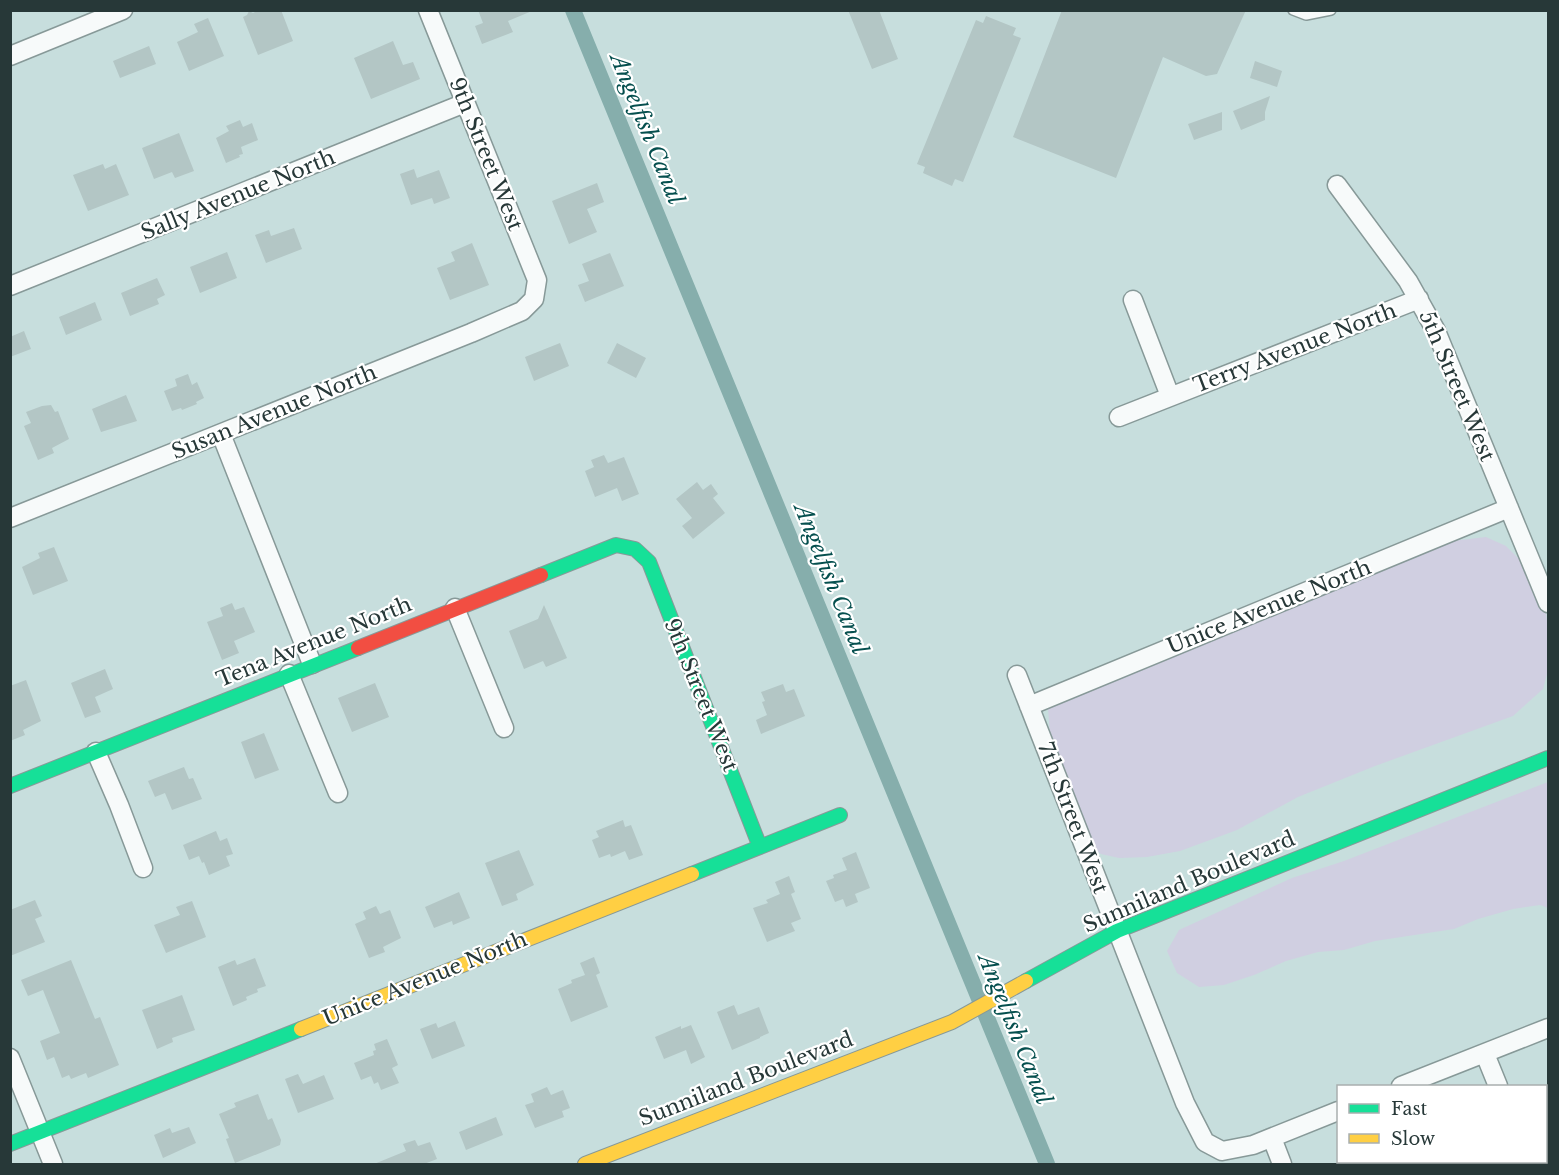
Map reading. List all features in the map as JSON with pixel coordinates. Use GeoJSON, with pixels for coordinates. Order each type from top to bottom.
{"type":"FeatureCollection","features":[{"type":"Feature","properties":{"kind":"street"},"geometry":{"type":"LineString","coordinates":[[10,56],[123,10]]}},
{"type":"Feature","properties":{"kind":"street","name":"9th Street West"},"geometry":{"type":"LineString","coordinates":[[428,10],[537,280],[534,299]]}},
{"type":"Feature","properties":{"kind":"street","name":"Sally Avenue North"},"geometry":{"type":"LineString","coordinates":[[10,286],[465,103]]}},
{"type":"Feature","properties":{"kind":"street","name":"5th Street West"},"geometry":{"type":"LineString","coordinates":[[1336,186],[1419,298],[1436,331],[1548,603]]}},
{"type":"Feature","properties":{"kind":"street","name":"Terry Avenue North"},"geometry":{"type":"LineString","coordinates":[[1119,417],[1419,298]]}},
{"type":"Feature","properties":{"kind":"street","name":"Susan Avenue North"},"geometry":{"type":"LineString","coordinates":[[10,518],[492,324],[522,311],[534,299]]}},
{"type":"Feature","properties":{"kind":"street","name":"Terry Avenue North"},"geometry":{"type":"LineString","coordinates":[[1133,300],[1170,396]]}},
{"type":"Feature","properties":{"kind":"street"},"geometry":{"type":"LineString","coordinates":[[221,434],[312,664]]}},
{"type":"Feature","properties":{"kind":"street","name":"Unice Avenue North"},"geometry":{"type":"LineString","coordinates":[[1029,706],[1509,508]]}},
{"type":"Feature","properties":{"kind":"street","name":"Tena Avenue North"},"geometry":{"type":"LineString","coordinates":[[10,786],[616,545],[634,549]]}},
{"type":"Feature","properties":{"kind":"street","name":"9th Street West"},"geometry":{"type":"LineString","coordinates":[[634,549],[648,562],[760,847]]}},
{"type":"Feature","properties":{"kind":"street"},"geometry":{"type":"LineString","coordinates":[[455,608],[504,728]]}},
{"type":"Feature","properties":{"kind":"street"},"geometry":{"type":"LineString","coordinates":[[289,674],[338,793]]}},
{"type":"Feature","properties":{"kind":"street","name":"7th Street West"},"geometry":{"type":"LineString","coordinates":[[1017,675],[1185,1103],[1206,1142],[1222,1150],[1253,1145],[1272,1138]]}},
{"type":"Feature","properties":{"kind":"street"},"geometry":{"type":"LineString","coordinates":[[96,752],[143,868]]}},
{"type":"Feature","properties":{"kind":"street","name":"Sunniland Boulevard"},"geometry":{"type":"LineString","coordinates":[[585,1164],[952,1022],[1117,931],[1548,758]]}},
{"type":"Feature","properties":{"kind":"street","name":"Unice Avenue North"},"geometry":{"type":"LineString","coordinates":[[10,1144],[840,815]]}},
{"type":"Feature","properties":{"kind":"street"},"geometry":{"type":"LineString","coordinates":[[1404,1085],[1548,1028]]}},
{"type":"Feature","properties":{"kind":"street"},"geometry":{"type":"LineString","coordinates":[[1485,1054],[1498,1085]]}},
{"type":"Feature","properties":{"kind":"street"},"geometry":{"type":"LineString","coordinates":[[10,1058],[53,1164]]}},
{"type":"Feature","properties":{"kind":"street"},"geometry":{"type":"LineString","coordinates":[[1282,1164],[1272,1138],[1337,1111]]}},
{"type":"Feature","properties":{"kind":"lane"},"geometry":{"type":"LineString","coordinates":[[1293,10],[1306,15],[1331,10]]}},
{"type":"Feature","properties":{"kind":"shaded area"},"geometry":{"type":"Polygon","coordinates":[[[1486,537],[1506,546],[1525,565],[1546,613],[1548,670],[1543,689],[1513,716],[1375,766],[1298,797],[1237,830],[1180,851],[1147,857],[1119,858],[1101,854],[1087,843],[1052,761],[1048,708],[1444,542],[1486,537]]]}},
{"type":"Feature","properties":{"kind":"shaded area"},"geometry":{"type":"Polygon","coordinates":[[[1548,782],[1548,908],[1540,905],[1513,909],[1454,929],[1375,941],[1344,950],[1318,952],[1286,961],[1224,985],[1199,987],[1177,973],[1167,951],[1179,930],[1292,878],[1344,861],[1548,782]]]}},
{"type":"Feature","properties":{"kind":"building"},"geometry":{"type":"Polygon","coordinates":[[[259,10],[281,10],[293,41],[258,55],[243,17],[249,11],[253,13],[259,10]]]}},
{"type":"Feature","properties":{"kind":"building"},"geometry":{"type":"Polygon","coordinates":[[[478,10],[532,11],[508,21],[513,32],[482,44],[475,26],[483,23],[478,10]]]}},
{"type":"Feature","properties":{"kind":"building"},"geometry":{"type":"Polygon","coordinates":[[[848,10],[879,10],[898,59],[872,69],[848,10]]]}},
{"type":"Feature","properties":{"kind":"building"},"geometry":{"type":"Polygon","coordinates":[[[1062,10],[1246,10],[1217,74],[1206,76],[1163,57],[1116,178],[1013,137],[1062,10]]]}},
{"type":"Feature","properties":{"kind":"building"},"geometry":{"type":"Polygon","coordinates":[[[986,16],[1016,28],[1013,35],[1021,38],[963,182],[955,179],[952,186],[923,173],[925,167],[917,164],[976,20],[983,23],[986,16]]]}},
{"type":"Feature","properties":{"kind":"building"},"geometry":{"type":"Polygon","coordinates":[[[208,18],[224,56],[189,71],[177,42],[198,32],[194,24],[208,18]]]}},
{"type":"Feature","properties":{"kind":"building"},"geometry":{"type":"Polygon","coordinates":[[[393,41],[403,65],[413,62],[420,79],[371,99],[354,58],[393,41]]]}},
{"type":"Feature","properties":{"kind":"building"},"geometry":{"type":"Polygon","coordinates":[[[149,46],[156,64],[120,78],[113,61],[149,46]]]}},
{"type":"Feature","properties":{"kind":"building"},"geometry":{"type":"Polygon","coordinates":[[[1255,61],[1282,71],[1277,87],[1250,78],[1255,61]]]}},
{"type":"Feature","properties":{"kind":"building"},"geometry":{"type":"Polygon","coordinates":[[[1270,96],[1265,120],[1241,130],[1233,111],[1270,96]]]}},
{"type":"Feature","properties":{"kind":"building"},"geometry":{"type":"Polygon","coordinates":[[[1222,112],[1222,130],[1194,140],[1188,124],[1222,112]]]}},
{"type":"Feature","properties":{"kind":"building"},"geometry":{"type":"Polygon","coordinates":[[[240,120],[243,127],[252,123],[258,140],[241,147],[243,154],[226,163],[216,138],[229,131],[226,126],[240,120]]]}},
{"type":"Feature","properties":{"kind":"building"},"geometry":{"type":"Polygon","coordinates":[[[179,133],[194,171],[175,178],[172,172],[154,179],[142,148],[179,133]]]}},
{"type":"Feature","properties":{"kind":"building"},"geometry":{"type":"Polygon","coordinates":[[[103,164],[105,169],[116,164],[129,195],[88,211],[73,175],[103,164]]]}},
{"type":"Feature","properties":{"kind":"building"},"geometry":{"type":"Polygon","coordinates":[[[414,169],[417,178],[439,170],[450,198],[434,204],[432,198],[411,205],[400,174],[414,169]]]}},
{"type":"Feature","properties":{"kind":"building"},"geometry":{"type":"Polygon","coordinates":[[[597,183],[604,202],[587,209],[597,232],[569,244],[552,201],[597,183]]]}},
{"type":"Feature","properties":{"kind":"building"},"geometry":{"type":"Polygon","coordinates":[[[294,228],[302,249],[266,263],[255,235],[269,230],[271,236],[294,228]]]}},
{"type":"Feature","properties":{"kind":"building"},"geometry":{"type":"Polygon","coordinates":[[[472,243],[489,285],[450,300],[437,268],[455,261],[451,252],[472,243]]]}},
{"type":"Feature","properties":{"kind":"building"},"geometry":{"type":"Polygon","coordinates":[[[227,252],[237,278],[200,293],[190,267],[227,252]]]}},
{"type":"Feature","properties":{"kind":"building"},"geometry":{"type":"Polygon","coordinates":[[[610,253],[624,286],[585,302],[578,285],[589,281],[582,264],[610,253]]]}},
{"type":"Feature","properties":{"kind":"building"},"geometry":{"type":"Polygon","coordinates":[[[157,278],[165,295],[157,299],[159,304],[130,316],[121,293],[157,278]]]}},
{"type":"Feature","properties":{"kind":"building"},"geometry":{"type":"Polygon","coordinates":[[[95,302],[102,320],[66,335],[59,317],[95,302]]]}},
{"type":"Feature","properties":{"kind":"building"},"geometry":{"type":"Polygon","coordinates":[[[24,331],[31,349],[10,357],[10,337],[24,331]]]}},
{"type":"Feature","properties":{"kind":"building"},"geometry":{"type":"Polygon","coordinates":[[[560,343],[569,366],[534,381],[525,357],[560,343]]]}},
{"type":"Feature","properties":{"kind":"building"},"geometry":{"type":"Polygon","coordinates":[[[617,343],[646,358],[636,378],[607,363],[617,343]]]}},
{"type":"Feature","properties":{"kind":"building"},"geometry":{"type":"Polygon","coordinates":[[[188,374],[192,385],[197,382],[204,398],[196,402],[197,404],[172,411],[164,391],[177,386],[175,379],[188,374]]]}},
{"type":"Feature","properties":{"kind":"building"},"geometry":{"type":"Polygon","coordinates":[[[126,395],[137,421],[101,432],[92,409],[126,395]]]}},
{"type":"Feature","properties":{"kind":"building"},"geometry":{"type":"Polygon","coordinates":[[[51,405],[55,412],[58,411],[69,439],[52,448],[54,453],[38,460],[24,426],[31,423],[26,412],[51,405]]]}},
{"type":"Feature","properties":{"kind":"building"},"geometry":{"type":"Polygon","coordinates":[[[604,455],[608,463],[624,457],[639,494],[622,501],[617,488],[595,497],[585,471],[594,467],[591,460],[604,455]]]}},
{"type":"Feature","properties":{"kind":"building"},"geometry":{"type":"Polygon","coordinates":[[[697,482],[703,490],[711,484],[718,494],[713,498],[725,513],[693,539],[682,526],[692,518],[676,499],[697,482]]]}},
{"type":"Feature","properties":{"kind":"building"},"geometry":{"type":"Polygon","coordinates":[[[54,547],[68,581],[33,595],[22,567],[40,558],[38,553],[54,547]]]}},
{"type":"Feature","properties":{"kind":"building"},"geometry":{"type":"Polygon","coordinates":[[[232,603],[235,610],[244,607],[255,632],[234,641],[239,653],[222,660],[207,622],[223,616],[220,608],[232,603]]]}},
{"type":"Feature","properties":{"kind":"building"},"geometry":{"type":"Polygon","coordinates":[[[544,605],[567,658],[546,667],[543,661],[524,669],[509,631],[538,619],[544,605]]]}},
{"type":"Feature","properties":{"kind":"building"},"geometry":{"type":"Polygon","coordinates":[[[105,669],[113,689],[95,697],[101,712],[85,718],[71,683],[105,669]]]}},
{"type":"Feature","properties":{"kind":"building"},"geometry":{"type":"Polygon","coordinates":[[[26,680],[41,721],[23,730],[25,735],[10,741],[10,686],[26,680]]]}},
{"type":"Feature","properties":{"kind":"building"},"geometry":{"type":"Polygon","coordinates":[[[375,683],[389,717],[352,732],[338,698],[375,683]]]}},
{"type":"Feature","properties":{"kind":"building"},"geometry":{"type":"Polygon","coordinates":[[[783,684],[786,692],[794,689],[805,716],[761,734],[756,720],[767,715],[761,692],[783,684]]]}},
{"type":"Feature","properties":{"kind":"building"},"geometry":{"type":"Polygon","coordinates":[[[264,733],[279,770],[255,779],[241,742],[264,733]]]}},
{"type":"Feature","properties":{"kind":"building"},"geometry":{"type":"Polygon","coordinates":[[[184,767],[189,779],[193,778],[202,799],[172,810],[165,793],[155,797],[148,781],[184,767]]]}},
{"type":"Feature","properties":{"kind":"building"},"geometry":{"type":"Polygon","coordinates":[[[623,820],[625,827],[631,825],[643,855],[629,860],[625,851],[611,857],[610,854],[599,858],[592,840],[599,837],[596,831],[623,820]]]}},
{"type":"Feature","properties":{"kind":"building"},"geometry":{"type":"Polygon","coordinates":[[[216,831],[220,841],[227,838],[233,854],[226,856],[230,866],[209,875],[199,856],[189,860],[183,845],[216,831]]]}},
{"type":"Feature","properties":{"kind":"building"},"geometry":{"type":"Polygon","coordinates":[[[519,850],[534,885],[516,894],[518,900],[502,906],[485,863],[519,850]]]}},
{"type":"Feature","properties":{"kind":"building"},"geometry":{"type":"Polygon","coordinates":[[[856,852],[870,888],[855,894],[858,902],[846,907],[843,899],[835,902],[826,881],[834,878],[833,875],[847,870],[842,858],[856,852]]]}},
{"type":"Feature","properties":{"kind":"building"},"geometry":{"type":"Polygon","coordinates":[[[789,876],[795,892],[791,894],[801,919],[791,923],[795,931],[767,942],[753,908],[768,903],[766,900],[780,894],[775,882],[789,876]]]}},
{"type":"Feature","properties":{"kind":"building"},"geometry":{"type":"Polygon","coordinates":[[[459,892],[470,918],[453,925],[452,921],[434,928],[425,907],[459,892]]]}},
{"type":"Feature","properties":{"kind":"building"},"geometry":{"type":"Polygon","coordinates":[[[35,900],[42,916],[35,919],[45,942],[10,956],[10,910],[35,900]]]}},
{"type":"Feature","properties":{"kind":"building"},"geometry":{"type":"Polygon","coordinates":[[[192,901],[206,937],[166,953],[154,925],[180,915],[176,907],[192,901]]]}},
{"type":"Feature","properties":{"kind":"building"},"geometry":{"type":"Polygon","coordinates":[[[376,906],[380,914],[390,910],[401,938],[383,947],[385,952],[369,958],[355,924],[366,919],[363,912],[376,906]]]}},
{"type":"Feature","properties":{"kind":"building"},"geometry":{"type":"Polygon","coordinates":[[[594,957],[600,973],[596,975],[608,1007],[571,1022],[558,989],[572,983],[571,980],[585,975],[580,963],[594,957]]]}},
{"type":"Feature","properties":{"kind":"building"},"geometry":{"type":"Polygon","coordinates":[[[255,958],[266,986],[246,997],[247,1000],[233,1006],[218,967],[235,960],[237,965],[255,958]]]}},
{"type":"Feature","properties":{"kind":"building"},"geometry":{"type":"Polygon","coordinates":[[[71,960],[95,1019],[100,1017],[119,1065],[88,1078],[86,1073],[71,1079],[69,1075],[62,1078],[54,1057],[47,1060],[40,1041],[60,1033],[43,990],[28,996],[21,980],[71,960]]]}},
{"type":"Feature","properties":{"kind":"building"},"geometry":{"type":"Polygon","coordinates":[[[182,995],[195,1030],[172,1038],[173,1042],[157,1049],[142,1010],[182,995]]]}},
{"type":"Feature","properties":{"kind":"building"},"geometry":{"type":"Polygon","coordinates":[[[734,1005],[738,1015],[759,1007],[769,1033],[732,1050],[717,1012],[734,1005]]]}},
{"type":"Feature","properties":{"kind":"building"},"geometry":{"type":"Polygon","coordinates":[[[455,1021],[465,1046],[432,1059],[420,1029],[436,1023],[438,1028],[455,1021]]]}},
{"type":"Feature","properties":{"kind":"building"},"geometry":{"type":"Polygon","coordinates":[[[691,1025],[705,1057],[691,1064],[686,1050],[664,1059],[655,1037],[681,1026],[681,1029],[691,1025]]]}},
{"type":"Feature","properties":{"kind":"building"},"geometry":{"type":"Polygon","coordinates":[[[387,1039],[398,1065],[392,1068],[399,1083],[381,1090],[378,1082],[374,1084],[371,1076],[361,1080],[354,1063],[374,1055],[373,1051],[376,1050],[374,1044],[387,1039]]]}},
{"type":"Feature","properties":{"kind":"building"},"geometry":{"type":"Polygon","coordinates":[[[298,1074],[303,1084],[324,1075],[334,1099],[298,1113],[285,1079],[298,1074]]]}},
{"type":"Feature","properties":{"kind":"building"},"geometry":{"type":"Polygon","coordinates":[[[547,1087],[551,1095],[563,1090],[570,1108],[562,1111],[564,1117],[535,1128],[525,1105],[534,1102],[531,1094],[547,1087]]]}},
{"type":"Feature","properties":{"kind":"building"},"geometry":{"type":"Polygon","coordinates":[[[258,1094],[268,1120],[272,1118],[281,1140],[280,1145],[235,1163],[226,1139],[229,1138],[219,1114],[236,1107],[234,1103],[258,1094]]]}},
{"type":"Feature","properties":{"kind":"building"},"geometry":{"type":"Polygon","coordinates":[[[496,1117],[503,1135],[466,1150],[459,1132],[496,1117]]]}},
{"type":"Feature","properties":{"kind":"building"},"geometry":{"type":"Polygon","coordinates":[[[189,1127],[196,1143],[163,1158],[154,1135],[170,1128],[172,1133],[189,1127]]]}},
{"type":"Feature","properties":{"kind":"building"},"geometry":{"type":"Polygon","coordinates":[[[415,1140],[418,1146],[430,1142],[437,1159],[424,1164],[374,1164],[406,1151],[403,1144],[415,1140]]]}},
{"type":"Feature","properties":{"kind":"waterway","name":"Angelfish Canal"},"geometry":{"type":"LineString","coordinates":[[573,10],[1047,1164]]}},
{"type":"Feature","properties":{"kind":"traffic: fast"},"geometry":{"type":"LineString","coordinates":[[541,575],[616,545],[635,549],[649,562],[760,847]]}},
{"type":"Feature","properties":{"kind":"traffic: fast"},"geometry":{"type":"LineString","coordinates":[[10,786],[358,648]]}},
{"type":"Feature","properties":{"kind":"traffic: fast"},"geometry":{"type":"LineString","coordinates":[[1026,981],[1117,931],[1548,758]]}},
{"type":"Feature","properties":{"kind":"traffic: fast"},"geometry":{"type":"LineString","coordinates":[[692,874],[840,815]]}},
{"type":"Feature","properties":{"kind":"traffic: fast"},"geometry":{"type":"LineString","coordinates":[[10,1144],[301,1029]]}},
{"type":"Feature","properties":{"kind":"traffic: slow"},"geometry":{"type":"LineString","coordinates":[[301,1029],[692,874]]}},
{"type":"Feature","properties":{"kind":"traffic: slow"},"geometry":{"type":"LineString","coordinates":[[585,1164],[952,1022],[1026,981]]}},
{"type":"Feature","properties":{"kind":"traffic: jam"},"geometry":{"type":"LineString","coordinates":[[358,648],[541,575]]}}]}
